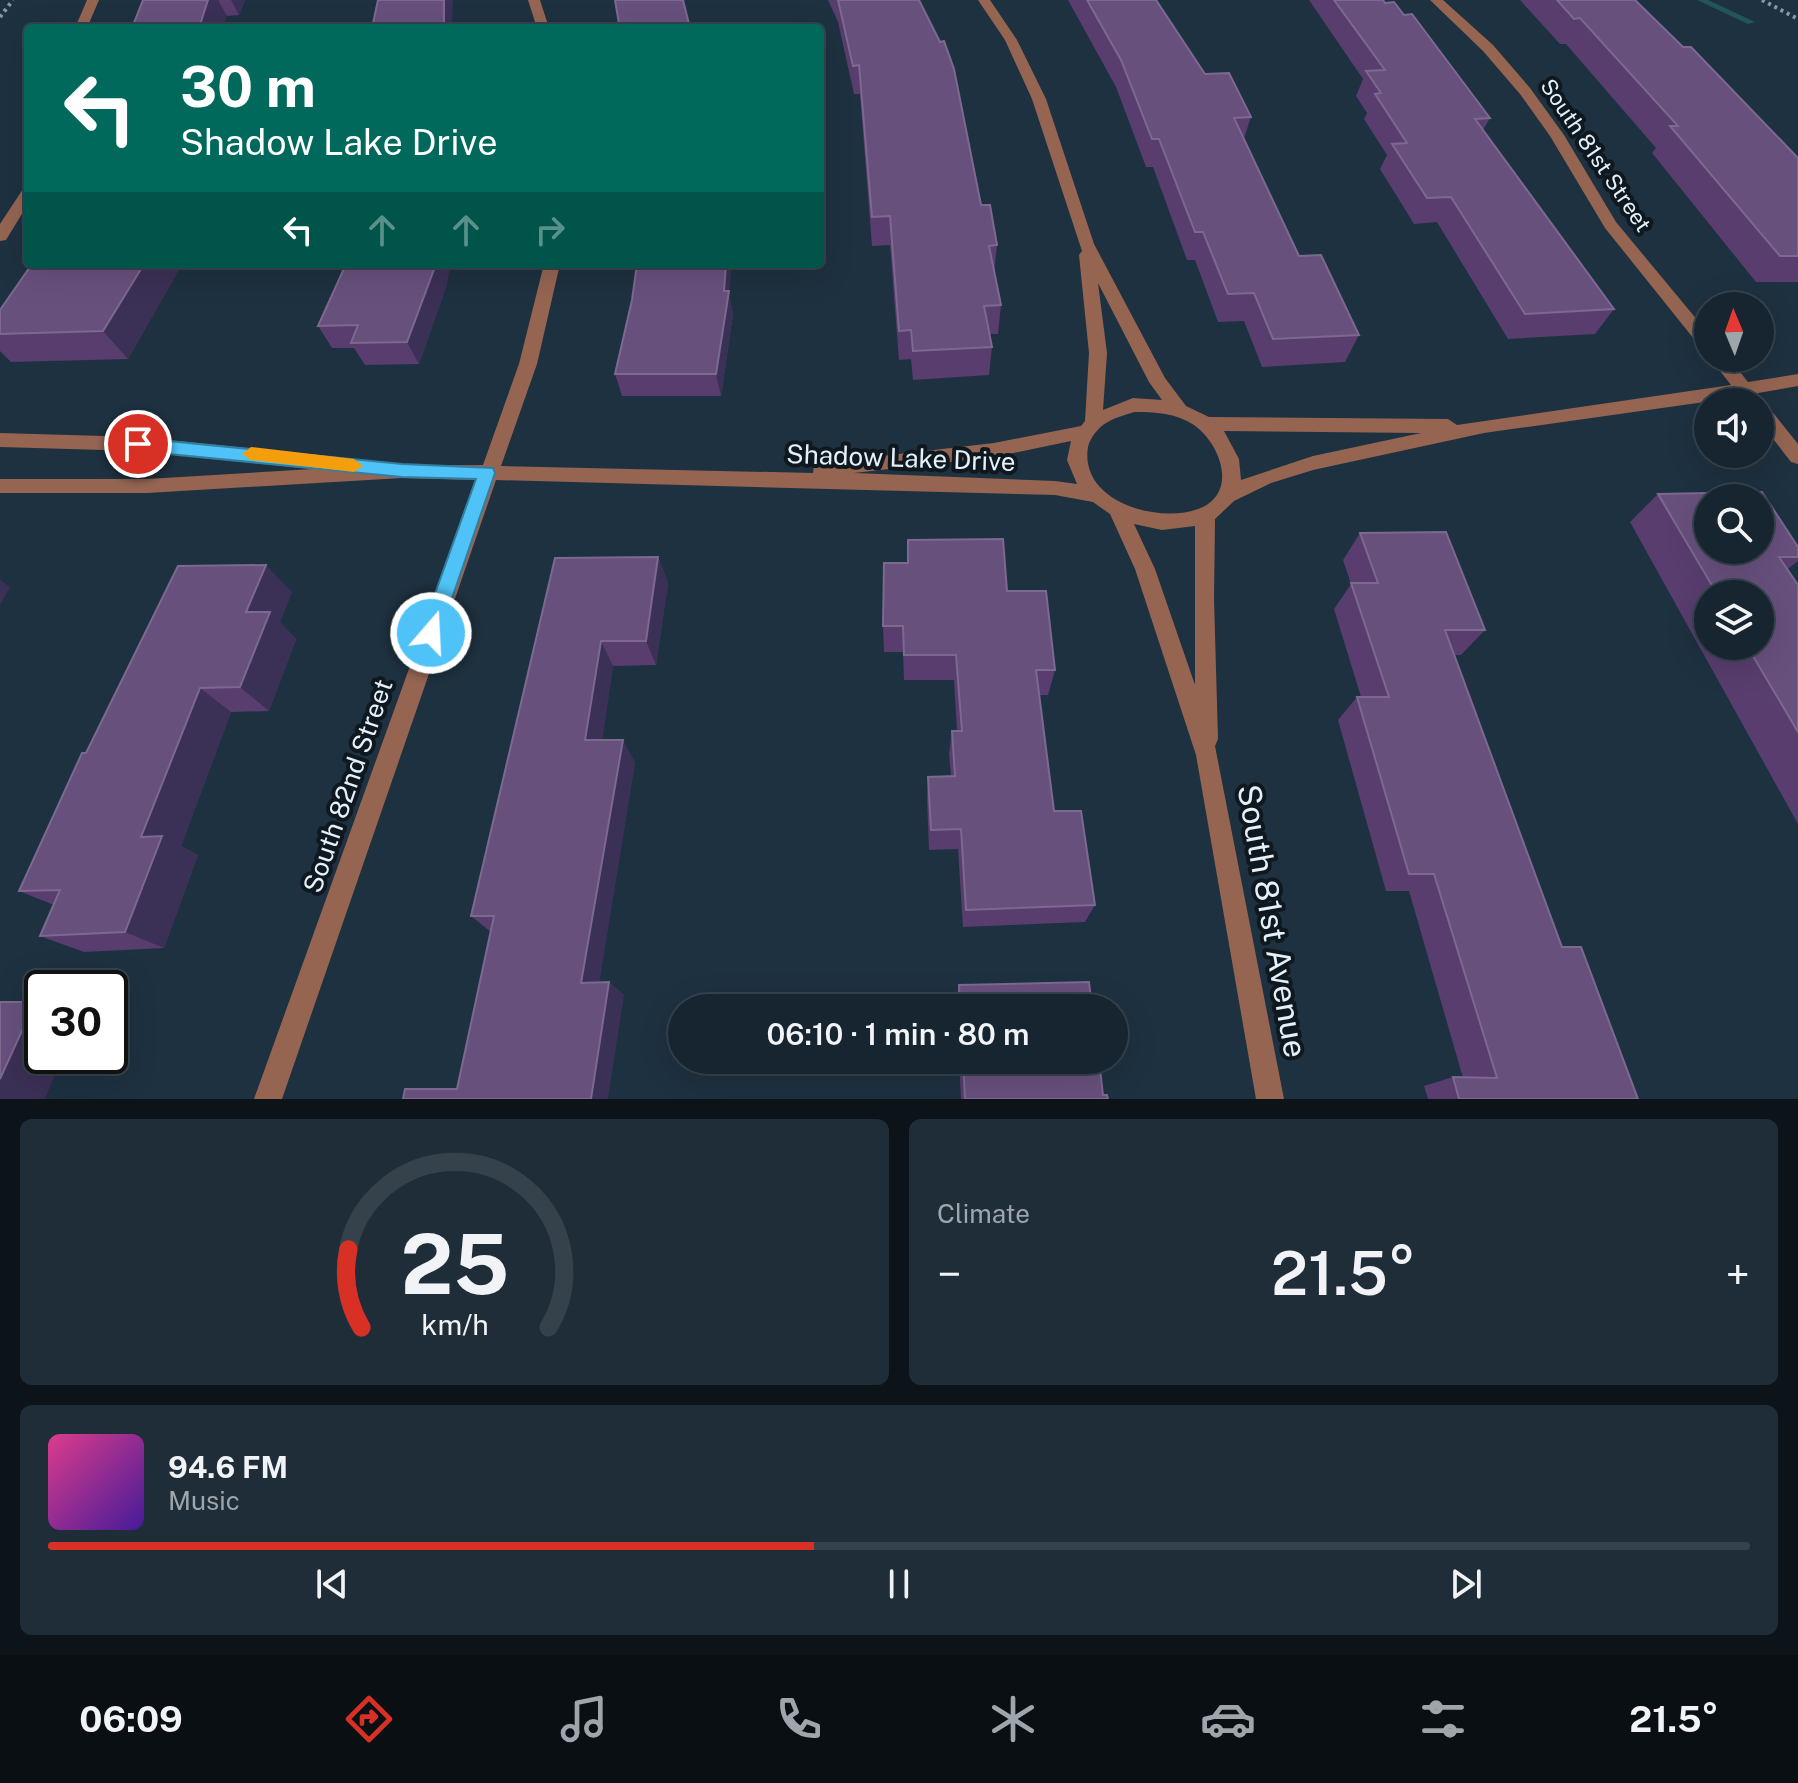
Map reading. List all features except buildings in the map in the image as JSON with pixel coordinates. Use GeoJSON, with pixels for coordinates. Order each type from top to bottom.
{"type":"FeatureCollection","features":[{"type":"Feature","properties":{"kind":"street"},"geometry":{"type":"LineString","coordinates":[[83,24],[93,0]]}},
{"type":"Feature","properties":{"kind":"street"},"geometry":{"type":"LineString","coordinates":[[534,0],[542,24]]}},
{"type":"Feature","properties":{"kind":"street"},"geometry":{"type":"LineString","coordinates":[[984,0],[1011,40],[1030,78],[1086,244],[1158,382],[1180,411]]}},
{"type":"Feature","properties":{"kind":"street","name":"South 81st Street"},"geometry":{"type":"LineString","coordinates":[[1436,0],[1488,48],[1525,91],[1557,135],[1610,225],[1694,328]]}},
{"type":"Feature","properties":{"kind":"street"},"geometry":{"type":"LineString","coordinates":[[0,236],[24,198]]}},
{"type":"Feature","properties":{"kind":"street"},"geometry":{"type":"LineString","coordinates":[[1086,244],[1098,353],[1088,426],[1076,452],[1080,474],[1094,495],[1119,513],[1148,522],[1178,524],[1205,516],[1219,507],[1228,495],[1234,477],[1231,457],[1221,439],[1205,424],[1180,411],[1157,405],[1133,405],[1111,410],[1088,426]]}},
{"type":"Feature","properties":{"kind":"street","name":"South 82nd Street"},"geometry":{"type":"LineString","coordinates":[[268,1099],[528,364],[551,268]]}},
{"type":"Feature","properties":{"kind":"street"},"geometry":{"type":"LineString","coordinates":[[1730,372],[1743,388]]}},
{"type":"Feature","properties":{"kind":"street"},"geometry":{"type":"LineString","coordinates":[[1774,388],[1798,380]]}},
{"type":"Feature","properties":{"kind":"street"},"geometry":{"type":"LineString","coordinates":[[1228,495],[1265,477],[1313,463],[1484,426],[1694,402]]}},
{"type":"Feature","properties":{"kind":"street"},"geometry":{"type":"LineString","coordinates":[[1205,424],[1484,426]]}},
{"type":"Feature","properties":{"kind":"street","name":"Shadow Lake Drive"},"geometry":{"type":"LineString","coordinates":[[706,479],[872,465],[994,450],[1088,426]]}},
{"type":"Feature","properties":{"kind":"street"},"geometry":{"type":"LineString","coordinates":[[1774,427],[1798,457]]}},
{"type":"Feature","properties":{"kind":"street","name":"Shadow Lake Drive"},"geometry":{"type":"LineString","coordinates":[[0,440],[186,448],[402,471]]}},
{"type":"Feature","properties":{"kind":"street","name":"Shadow Lake Drive"},"geometry":{"type":"LineString","coordinates":[[0,486],[147,486],[402,471],[1055,488],[1094,495]]}},
{"type":"Feature","properties":{"kind":"street","name":"South 81st Avenue"},"geometry":{"type":"LineString","coordinates":[[1119,513],[1145,569],[1207,755],[1270,1099]]}},
{"type":"Feature","properties":{"kind":"street","name":"South 81st Avenue"},"geometry":{"type":"LineString","coordinates":[[1205,516],[1201,564],[1205,599],[1207,755]]}},
{"type":"Feature","properties":{"kind":"path"},"geometry":{"type":"LineString","coordinates":[[0,17],[13,0]]}},
{"type":"Feature","properties":{"kind":"path"},"geometry":{"type":"LineString","coordinates":[[1762,0],[1798,19]]}},
{"type":"Feature","properties":{"kind":"waterway"},"geometry":{"type":"LineString","coordinates":[[1701,0],[1751,22]]}},
{"type":"Feature","properties":{"kind":"slow traffic"},"geometry":{"type":"LineString","coordinates":[[251,454],[354,466]]}},
{"type":"Feature","properties":{"kind":"route"},"geometry":{"type":"LineString","coordinates":[[138,444],[402,471],[487,473],[431,633]]}}]}
